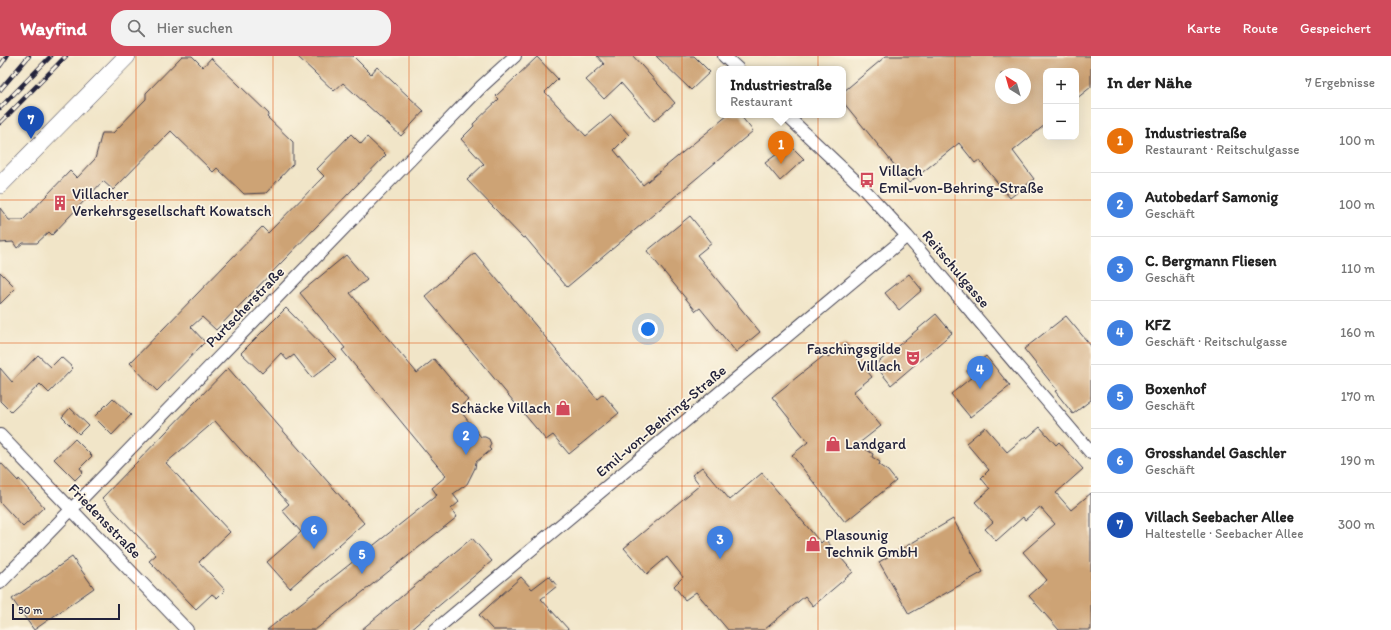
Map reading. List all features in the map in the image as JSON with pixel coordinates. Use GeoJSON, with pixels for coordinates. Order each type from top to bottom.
{"type":"FeatureCollection","features":[{"type":"Feature","properties":{"kind":"street"},"geometry":{"type":"LineString","coordinates":[[0,185],[127,56]]}},
{"type":"Feature","properties":{"kind":"street","name":"Purtscherstraße"},"geometry":{"type":"LineString","coordinates":[[0,583],[482,86],[515,56]]}},
{"type":"Feature","properties":{"kind":"street"},"geometry":{"type":"LineString","coordinates":[[724,56],[735,66]]}},
{"type":"Feature","properties":{"kind":"street","name":"Reitschulgasse"},"geometry":{"type":"LineString","coordinates":[[789,118],[873,198],[1091,453]]}},
{"type":"Feature","properties":{"kind":"street","name":"Emil-von-Behring-Straße"},"geometry":{"type":"LineString","coordinates":[[435,630],[907,236]]}},
{"type":"Feature","properties":{"kind":"street","name":"Friedensstraße"},"geometry":{"type":"LineString","coordinates":[[0,435],[187,630]]}},
{"type":"Feature","properties":{"kind":"building"},"geometry":{"type":"Polygon","coordinates":[[[182,56],[192,56],[203,67],[211,58],[269,114],[267,117],[293,142],[293,164],[266,193],[244,194],[217,168],[213,172],[171,131],[113,190],[103,181],[52,235],[49,232],[37,243],[23,243],[17,248],[13,242],[0,243],[0,208],[9,220],[23,220],[70,171],[77,178],[95,159],[102,133],[113,133],[146,99],[146,93],[182,56]]]}},
{"type":"Feature","properties":{"kind":"building"},"geometry":{"type":"Polygon","coordinates":[[[297,56],[353,56],[371,74],[377,67],[424,111],[401,136],[343,83],[334,91],[297,56]]]}},
{"type":"Feature","properties":{"kind":"building"},"geometry":{"type":"Polygon","coordinates":[[[597,56],[633,56],[675,103],[654,121],[621,83],[604,99],[586,80],[604,64],[597,56]]]}},
{"type":"Feature","properties":{"kind":"building"},"geometry":{"type":"Polygon","coordinates":[[[656,56],[694,56],[710,72],[691,90],[656,56]]]}},
{"type":"Feature","properties":{"kind":"building"},"geometry":{"type":"Polygon","coordinates":[[[886,56],[1091,56],[1091,87],[1079,97],[1079,68],[1043,68],[1043,126],[1013,151],[1034,179],[1010,198],[979,160],[975,163],[959,143],[909,183],[846,106],[846,89],[886,56]]]}},
{"type":"Feature","properties":{"kind":"building"},"geometry":{"type":"Polygon","coordinates":[[[537,57],[558,79],[545,92],[586,136],[611,115],[629,135],[614,150],[643,185],[724,118],[742,118],[753,131],[567,287],[525,237],[523,238],[467,180],[484,164],[461,139],[474,126],[473,124],[499,99],[496,96],[537,57]]]}},
{"type":"Feature","properties":{"kind":"building"},"geometry":{"type":"Polygon","coordinates":[[[351,134],[361,144],[367,137],[386,155],[216,330],[202,317],[191,327],[205,342],[157,391],[130,363],[262,227],[268,233],[324,176],[317,169],[351,134]]]}},
{"type":"Feature","properties":{"kind":"building"},"geometry":{"type":"Polygon","coordinates":[[[792,147],[804,159],[780,181],[765,163],[781,151],[785,155],[792,147]]]}},
{"type":"Feature","properties":{"kind":"building"},"geometry":{"type":"Polygon","coordinates":[[[690,216],[712,243],[697,255],[760,332],[736,352],[700,308],[696,311],[647,251],[690,216]]]}},
{"type":"Feature","properties":{"kind":"building"},"geometry":{"type":"Polygon","coordinates":[[[475,253],[597,399],[603,394],[619,413],[569,454],[553,435],[546,440],[425,296],[475,253]]]}},
{"type":"Feature","properties":{"kind":"building"},"geometry":{"type":"Polygon","coordinates":[[[346,255],[367,280],[350,293],[417,373],[434,359],[468,400],[458,408],[481,437],[489,439],[491,444],[489,448],[491,450],[476,462],[475,468],[467,484],[453,494],[459,502],[451,509],[457,517],[315,630],[267,630],[437,495],[432,488],[446,476],[342,350],[345,348],[300,293],[346,255]]]}},
{"type":"Feature","properties":{"kind":"building"},"geometry":{"type":"Polygon","coordinates":[[[0,272],[16,288],[0,304],[0,272]]]}},
{"type":"Feature","properties":{"kind":"building"},"geometry":{"type":"Polygon","coordinates":[[[909,274],[922,290],[899,310],[885,293],[909,274]]]}},
{"type":"Feature","properties":{"kind":"building"},"geometry":{"type":"Polygon","coordinates":[[[286,308],[336,359],[312,378],[294,355],[287,360],[281,353],[262,373],[241,353],[286,308]]]}},
{"type":"Feature","properties":{"kind":"building"},"geometry":{"type":"Polygon","coordinates":[[[936,314],[952,333],[891,385],[875,365],[936,314]]]}},
{"type":"Feature","properties":{"kind":"building"},"geometry":{"type":"Polygon","coordinates":[[[1066,316],[1091,346],[1091,400],[1073,414],[1055,391],[1057,390],[1024,349],[1066,316]]]}},
{"type":"Feature","properties":{"kind":"building"},"geometry":{"type":"Polygon","coordinates":[[[845,343],[872,377],[853,392],[881,426],[858,444],[873,454],[872,457],[880,462],[879,465],[888,471],[896,481],[845,522],[792,455],[808,442],[772,397],[826,354],[828,357],[845,343]]]}},
{"type":"Feature","properties":{"kind":"building"},"geometry":{"type":"Polygon","coordinates":[[[38,355],[51,367],[61,357],[73,368],[49,393],[40,384],[11,412],[0,401],[0,368],[12,382],[38,355]]]}},
{"type":"Feature","properties":{"kind":"building"},"geometry":{"type":"Polygon","coordinates":[[[986,356],[1010,386],[970,417],[951,394],[972,377],[967,371],[986,356]]]}},
{"type":"Feature","properties":{"kind":"building"},"geometry":{"type":"Polygon","coordinates":[[[228,368],[364,523],[290,588],[267,562],[301,532],[282,510],[289,504],[215,421],[166,463],[230,532],[199,562],[225,590],[217,598],[212,594],[196,609],[149,561],[156,555],[102,498],[228,368]]]}},
{"type":"Feature","properties":{"kind":"building"},"geometry":{"type":"Polygon","coordinates":[[[113,398],[131,415],[112,435],[94,417],[113,398]]]}},
{"type":"Feature","properties":{"kind":"building"},"geometry":{"type":"Polygon","coordinates":[[[70,408],[88,425],[79,434],[62,417],[70,408]]]}},
{"type":"Feature","properties":{"kind":"building"},"geometry":{"type":"Polygon","coordinates":[[[985,427],[1007,452],[1026,436],[1027,438],[1040,427],[1056,445],[1059,442],[1083,469],[1056,493],[1071,510],[1091,493],[1091,630],[1059,630],[1029,596],[1047,580],[1023,552],[1055,524],[1040,507],[1025,520],[1023,517],[996,541],[985,529],[993,522],[975,502],[990,489],[981,478],[989,470],[966,443],[985,427]]]}},
{"type":"Feature","properties":{"kind":"building"},"geometry":{"type":"Polygon","coordinates":[[[75,439],[92,456],[80,468],[83,472],[75,480],[54,459],[75,439]]]}},
{"type":"Feature","properties":{"kind":"building"},"geometry":{"type":"Polygon","coordinates":[[[0,462],[18,481],[19,479],[44,507],[23,527],[0,502],[0,462]]]}},
{"type":"Feature","properties":{"kind":"building"},"geometry":{"type":"Polygon","coordinates":[[[702,467],[730,500],[762,473],[821,543],[825,539],[853,572],[813,606],[805,596],[764,630],[728,630],[696,592],[685,600],[674,586],[683,577],[667,557],[647,574],[624,548],[700,485],[692,475],[702,467]]]}},
{"type":"Feature","properties":{"kind":"building"},"geometry":{"type":"Polygon","coordinates":[[[953,519],[983,572],[909,614],[879,562],[953,519]]]}},
{"type":"Feature","properties":{"kind":"building"},"geometry":{"type":"Polygon","coordinates":[[[472,538],[492,561],[410,630],[361,630],[472,538]]]}},
{"type":"Feature","properties":{"kind":"building"},"geometry":{"type":"Polygon","coordinates":[[[72,557],[94,588],[34,630],[12,599],[72,557]]]}},
{"type":"Feature","properties":{"kind":"building"},"geometry":{"type":"Polygon","coordinates":[[[549,576],[557,586],[541,599],[569,630],[493,630],[479,615],[521,577],[532,589],[549,576]]]}},
{"type":"Feature","properties":{"kind":"railway"},"geometry":{"type":"LineString","coordinates":[[0,66],[7,56]]}},
{"type":"Feature","properties":{"kind":"railway"},"geometry":{"type":"LineString","coordinates":[[0,90],[29,56]]}},
{"type":"Feature","properties":{"kind":"railway"},"geometry":{"type":"LineString","coordinates":[[0,108],[51,56]]}},
{"type":"Feature","properties":{"kind":"railway"},"geometry":{"type":"LineString","coordinates":[[0,123],[66,56]]}},
{"type":"Feature","properties":{"kind":"place","name":"Villach Seebacher Allee"},"geometry":{"type":"Point","coordinates":[31,139]}},
{"type":"Feature","properties":{"kind":"place","name":"Industriestraße"},"geometry":{"type":"Point","coordinates":[781,164]}},
{"type":"Feature","properties":{"kind":"place","name":"Villach Emil-von-Behring-Straße"},"geometry":{"type":"Point","coordinates":[867,180]}},
{"type":"Feature","properties":{"kind":"place","name":"Villacher Verkehrsgesellschaft Kowatsch"},"geometry":{"type":"Point","coordinates":[60,203]}},
{"type":"Feature","properties":{"kind":"place","name":"Faschingsgilde Villach"},"geometry":{"type":"Point","coordinates":[913,358]}},
{"type":"Feature","properties":{"kind":"place","name":"KFZ"},"geometry":{"type":"Point","coordinates":[980,389]}},
{"type":"Feature","properties":{"kind":"place","name":"Schäcke Villach"},"geometry":{"type":"Point","coordinates":[563,408]}},
{"type":"Feature","properties":{"kind":"place","name":"Landgard"},"geometry":{"type":"Point","coordinates":[833,444]}},
{"type":"Feature","properties":{"kind":"place","name":"Autobedarf Samonig"},"geometry":{"type":"Point","coordinates":[466,455]}},
{"type":"Feature","properties":{"kind":"place","name":"Plasounig Technik GmbH"},"geometry":{"type":"Point","coordinates":[813,544]}},
{"type":"Feature","properties":{"kind":"place","name":"Grosshandel Gaschler"},"geometry":{"type":"Point","coordinates":[314,549]}},
{"type":"Feature","properties":{"kind":"place","name":"C. Bergmann Fliesen"},"geometry":{"type":"Point","coordinates":[720,559]}},
{"type":"Feature","properties":{"kind":"place","name":"Boxenhof"},"geometry":{"type":"Point","coordinates":[362,574]}}]}
